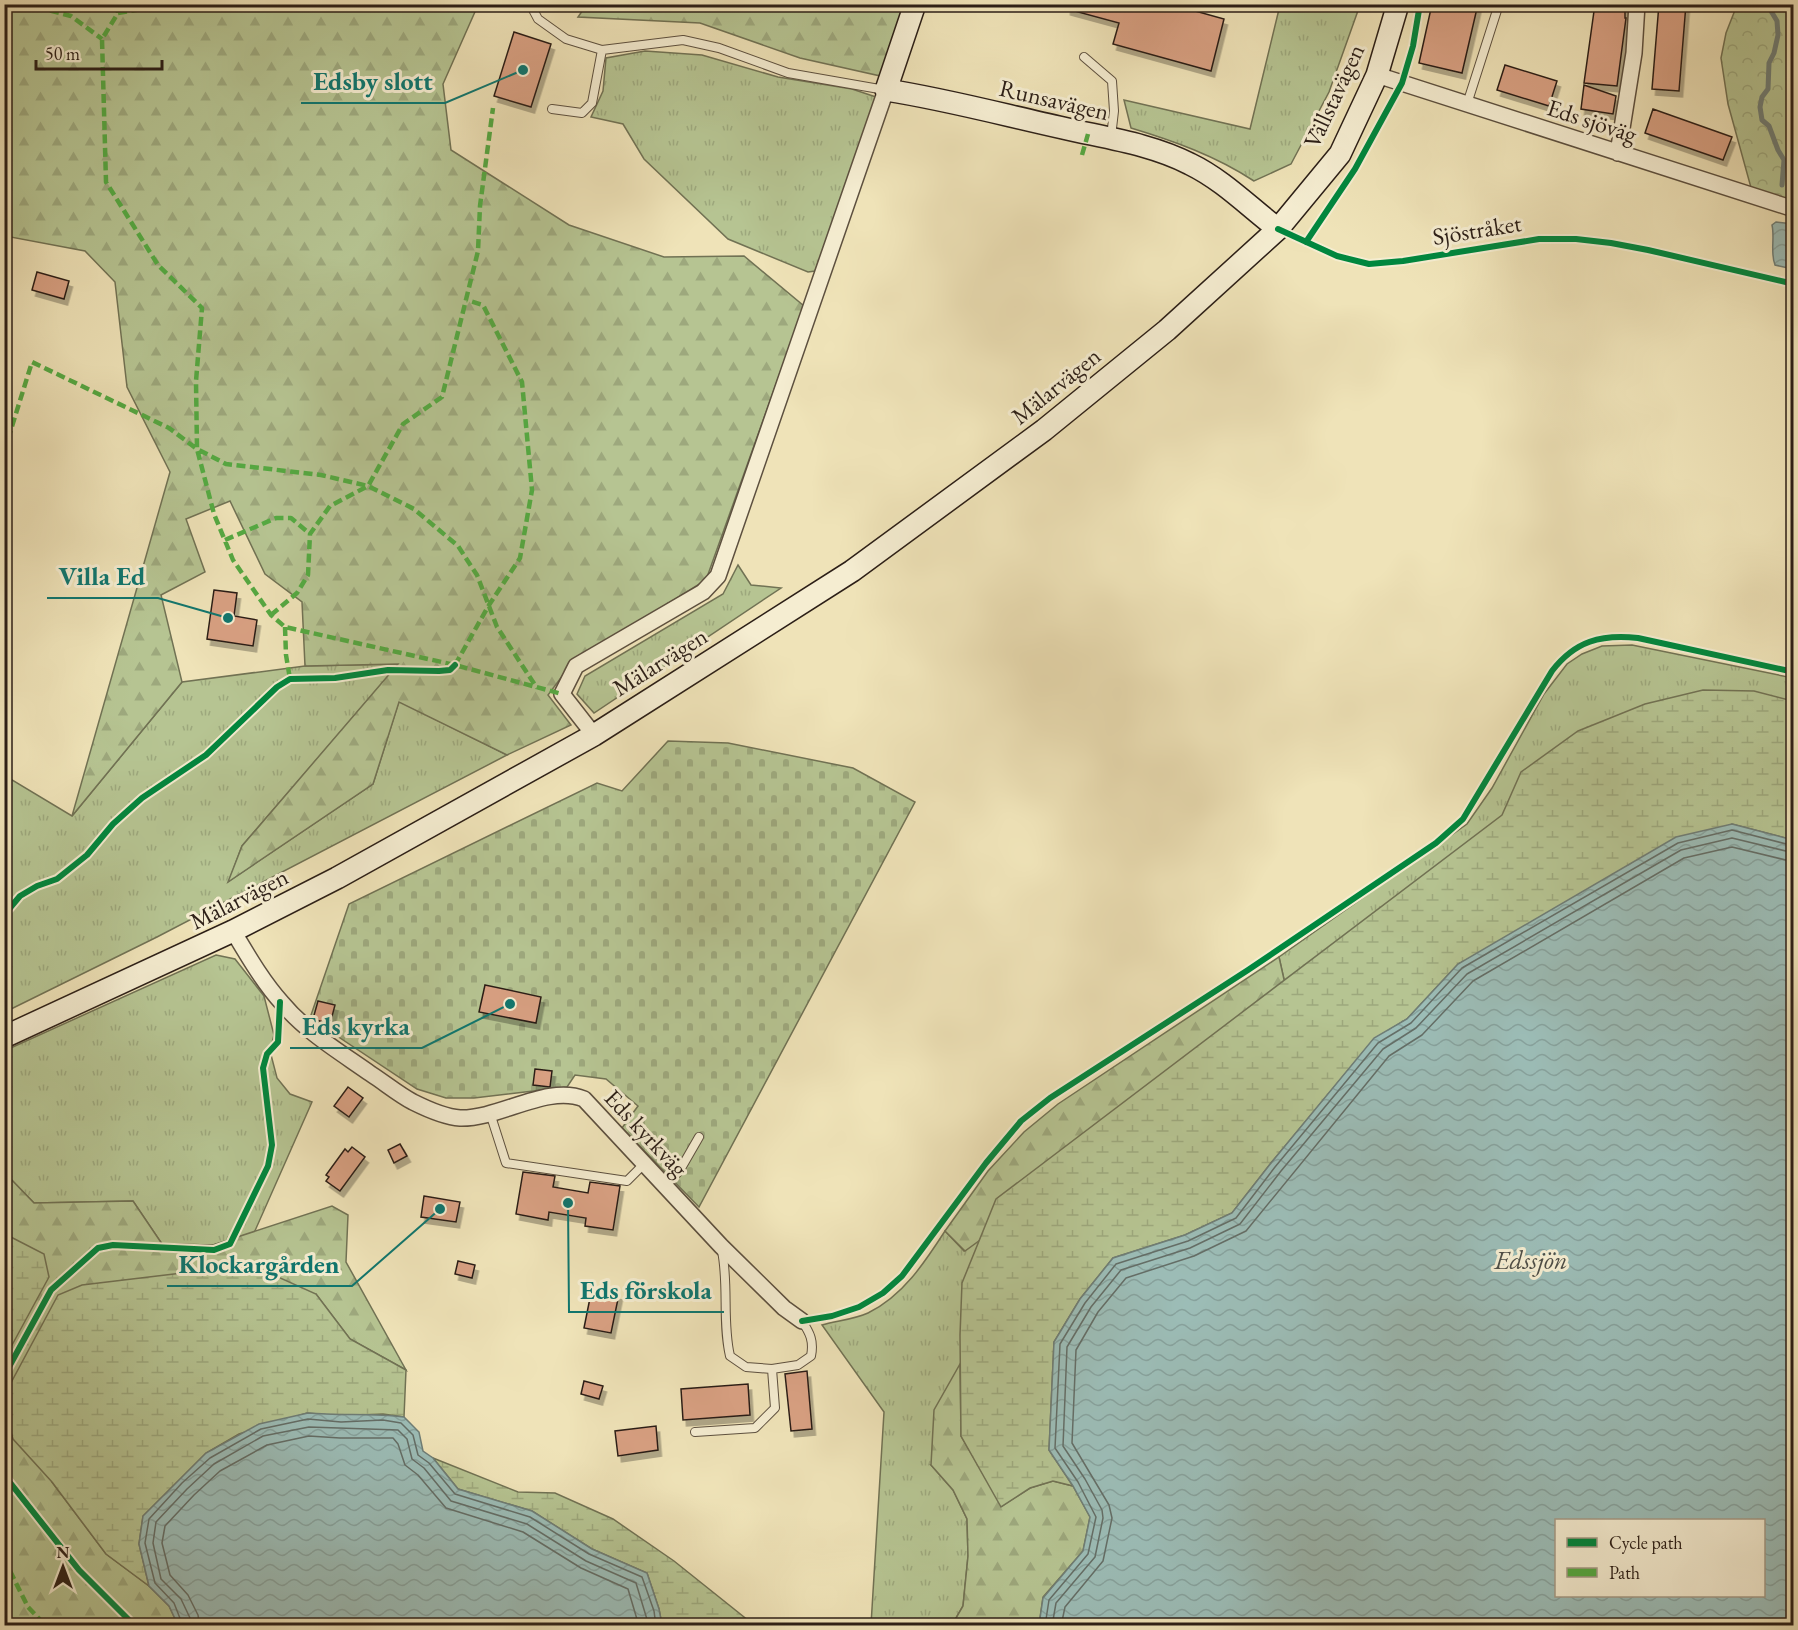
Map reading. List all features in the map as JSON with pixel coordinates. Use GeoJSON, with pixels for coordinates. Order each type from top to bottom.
{"type":"FeatureCollection","features":[{"type":"Feature","properties":{"kind":"main road"},"geometry":{"type":"LineString","coordinates":[[886,90],[915,4]]}},
{"type":"Feature","properties":{"kind":"main road","name":"Vällstavägen"},"geometry":{"type":"LineString","coordinates":[[1278,229],[1340,154],[1377,75],[1398,4]]}},
{"type":"Feature","properties":{"kind":"main road","name":"Runsavägen"},"geometry":{"type":"LineString","coordinates":[[886,90],[955,103],[1146,147],[1188,163],[1226,185],[1278,229]]}},
{"type":"Feature","properties":{"kind":"main road","name":"Mälarvägen"},"geometry":{"type":"LineString","coordinates":[[4,1037],[233,931],[337,878],[594,735],[852,571],[1044,430],[1167,330],[1278,229]]}},
{"type":"Feature","properties":{"kind":"street"},"geometry":{"type":"LineString","coordinates":[[1618,153],[1634,53],[1637,4]]}},
{"type":"Feature","properties":{"kind":"street","name":"Eds sjöväg"},"geometry":{"type":"LineString","coordinates":[[1377,75],[1794,209]]}},
{"type":"Feature","properties":{"kind":"street"},"geometry":{"type":"LineString","coordinates":[[594,735],[562,694],[576,666],[703,592],[718,576],[886,90]]}},
{"type":"Feature","properties":{"kind":"street","name":"Eds kyrkväg"},"geometry":{"type":"LineString","coordinates":[[233,931],[280,1002],[300,1023],[412,1102],[441,1114],[460,1118],[568,1094],[584,1099],[643,1165],[721,1246],[784,1308],[802,1321]]}},
{"type":"Feature","properties":{"kind":"lane"},"geometry":{"type":"LineString","coordinates":[[530,4],[538,20],[566,39],[602,50],[683,40],[719,48],[788,72],[886,90]]}},
{"type":"Feature","properties":{"kind":"lane"},"geometry":{"type":"LineString","coordinates":[[1467,104],[1499,4]]}},
{"type":"Feature","properties":{"kind":"lane"},"geometry":{"type":"LineString","coordinates":[[552,109],[582,113],[592,103],[602,50]]}},
{"type":"Feature","properties":{"kind":"lane"},"geometry":{"type":"LineString","coordinates":[[1084,57],[1112,81],[1114,111],[1111,138]]}},
{"type":"Feature","properties":{"kind":"lane"},"geometry":{"type":"LineString","coordinates":[[490,1113],[506,1162],[627,1181],[643,1165]]}},
{"type":"Feature","properties":{"kind":"lane"},"geometry":{"type":"LineString","coordinates":[[665,1186],[680,1170],[699,1137]]}},
{"type":"Feature","properties":{"kind":"lane"},"geometry":{"type":"LineString","coordinates":[[721,1246],[726,1270],[727,1343],[730,1356],[746,1367],[772,1369],[798,1365],[811,1356],[813,1345],[810,1333],[802,1321]]}},
{"type":"Feature","properties":{"kind":"lane"},"geometry":{"type":"LineString","coordinates":[[695,1432],[755,1428],[775,1408],[772,1369]]}},
{"type":"Feature","properties":{"kind":"green space"},"geometry":{"type":"Polygon","coordinates":[[[587,4],[903,5],[885,77],[800,58],[700,23],[578,17],[587,4]]]}},
{"type":"Feature","properties":{"kind":"green space"},"geometry":{"type":"Polygon","coordinates":[[[4,5],[478,5],[443,84],[451,150],[569,225],[664,257],[744,256],[804,306],[706,580],[572,663],[548,695],[571,725],[507,755],[399,702],[373,784],[228,882],[242,846],[398,664],[305,666],[302,602],[265,574],[230,501],[186,519],[205,572],[161,595],[182,682],[72,816],[170,472],[127,387],[115,282],[85,251],[5,236],[4,5]]]}},
{"type":"Feature","properties":{"kind":"green space"},"geometry":{"type":"Polygon","coordinates":[[[1280,5],[1360,5],[1329,92],[1291,164],[1254,181],[1194,150],[1131,128],[1124,100],[1250,129],[1280,5]]]}},
{"type":"Feature","properties":{"kind":"green space"},"geometry":{"type":"Polygon","coordinates":[[[1737,5],[1793,5],[1793,205],[1753,195],[1728,104],[1721,58],[1726,33],[1737,5]]]}},
{"type":"Feature","properties":{"kind":"green space"},"geometry":{"type":"Polygon","coordinates":[[[645,51],[702,55],[778,77],[852,89],[879,98],[815,271],[808,272],[728,239],[644,159],[623,124],[591,117],[603,91],[606,58],[645,51]]]}},
{"type":"Feature","properties":{"kind":"green space"},"geometry":{"type":"Polygon","coordinates":[[[738,565],[751,585],[781,588],[594,713],[577,694],[585,676],[723,594],[738,565]]]}},
{"type":"Feature","properties":{"kind":"green space"},"geometry":{"type":"Polygon","coordinates":[[[1632,645],[1793,678],[1793,840],[1732,824],[1053,1481],[931,1465],[953,1490],[967,1519],[968,1556],[963,1606],[952,1625],[871,1625],[884,1412],[822,1325],[863,1315],[881,1306],[912,1277],[945,1231],[964,1251],[1287,993],[1279,957],[1467,824],[1492,788],[1544,694],[1567,664],[1582,654],[1602,646],[1632,645]]]}},
{"type":"Feature","properties":{"kind":"green space"},"geometry":{"type":"Polygon","coordinates":[[[399,664],[242,846],[229,881],[373,784],[399,701],[507,755],[157,937],[5,1012],[4,775],[72,816],[182,682],[305,666],[399,664]]]}},
{"type":"Feature","properties":{"kind":"green space"},"geometry":{"type":"Polygon","coordinates":[[[1703,690],[1754,691],[1793,701],[1793,840],[1732,824],[1458,964],[1407,1019],[1374,1039],[1232,1213],[1185,1235],[1113,1258],[1080,1299],[1054,1342],[1049,1450],[1073,1486],[1053,1481],[1030,1488],[1001,1507],[961,1436],[962,1283],[996,1199],[1502,815],[1521,772],[1578,731],[1645,704],[1703,690]]]}},
{"type":"Feature","properties":{"kind":"green space"},"geometry":{"type":"Polygon","coordinates":[[[668,741],[728,743],[853,768],[915,802],[699,1207],[622,1128],[638,1106],[606,1079],[575,1075],[567,1087],[474,1098],[446,1098],[417,1089],[310,1018],[349,904],[597,783],[622,791],[668,741]]]}},
{"type":"Feature","properties":{"kind":"green space"},"geometry":{"type":"Polygon","coordinates":[[[216,955],[235,959],[264,996],[274,1035],[270,1051],[277,1078],[290,1094],[312,1102],[254,1233],[213,1245],[162,1244],[133,1201],[34,1203],[5,1173],[4,1051],[216,955]]]}},
{"type":"Feature","properties":{"kind":"green space"},"geometry":{"type":"Polygon","coordinates":[[[1279,957],[1287,993],[1009,1219],[965,1251],[945,1231],[988,1171],[1024,1132],[1058,1104],[1279,957]]]}},
{"type":"Feature","properties":{"kind":"green space"},"geometry":{"type":"Polygon","coordinates":[[[5,1173],[34,1203],[133,1201],[162,1244],[213,1245],[332,1206],[348,1215],[346,1262],[406,1370],[350,1339],[316,1294],[59,1461],[52,1482],[106,1554],[149,1586],[169,1606],[178,1625],[5,1625],[4,1253],[10,1244],[5,1230],[5,1173]]]}},
{"type":"Feature","properties":{"kind":"green space"},"geometry":{"type":"Polygon","coordinates":[[[5,1234],[44,1254],[49,1277],[5,1358],[5,1234]]]}},
{"type":"Feature","properties":{"kind":"green space"},"geometry":{"type":"Polygon","coordinates":[[[224,1268],[258,1268],[316,1294],[350,1339],[406,1370],[404,1417],[383,1414],[341,1416],[307,1413],[239,1434],[206,1453],[143,1516],[139,1544],[149,1586],[106,1554],[52,1482],[13,1439],[5,1412],[5,1394],[58,1295],[82,1285],[224,1268]]]}},
{"type":"Feature","properties":{"kind":"green space"},"geometry":{"type":"Polygon","coordinates":[[[960,1364],[961,1436],[1002,1506],[1030,1488],[1053,1481],[1073,1486],[1090,1517],[1083,1551],[1043,1597],[1039,1625],[952,1625],[963,1606],[968,1556],[967,1519],[953,1490],[931,1465],[934,1410],[960,1364]]]}},
{"type":"Feature","properties":{"kind":"green space"},"geometry":{"type":"Polygon","coordinates":[[[433,1458],[518,1492],[555,1493],[613,1519],[674,1561],[754,1625],[662,1625],[647,1573],[592,1549],[532,1511],[458,1489],[433,1458]]]}},
{"type":"Feature","properties":{"kind":"water"},"geometry":{"type":"Polygon","coordinates":[[[1776,222],[1793,224],[1793,269],[1775,265],[1772,225],[1776,222]]]}},
{"type":"Feature","properties":{"kind":"water","name":"Edssjön"},"geometry":{"type":"Polygon","coordinates":[[[1732,824],[1793,840],[1793,1625],[1039,1625],[1043,1598],[1083,1551],[1090,1517],[1049,1450],[1054,1342],[1080,1299],[1113,1258],[1185,1235],[1232,1213],[1374,1038],[1407,1019],[1458,964],[1676,837],[1732,824]]]}},
{"type":"Feature","properties":{"kind":"water"},"geometry":{"type":"Polygon","coordinates":[[[308,1413],[404,1417],[419,1432],[423,1451],[433,1458],[458,1489],[532,1511],[592,1549],[647,1573],[662,1625],[178,1625],[169,1606],[149,1586],[139,1544],[143,1516],[206,1453],[259,1424],[308,1413]]]}},
{"type":"Feature","properties":{"kind":"building"},"geometry":{"type":"Polygon","coordinates":[[[1067,4],[1170,4],[1224,19],[1211,71],[1113,44],[1119,23],[1067,9],[1067,4]]]}},
{"type":"Feature","properties":{"kind":"building"},"geometry":{"type":"Polygon","coordinates":[[[1432,4],[1478,4],[1462,73],[1419,63],[1432,4]]]}},
{"type":"Feature","properties":{"kind":"building"},"geometry":{"type":"Polygon","coordinates":[[[1595,4],[1625,4],[1626,18],[1617,86],[1584,83],[1595,4]]]}},
{"type":"Feature","properties":{"kind":"building"},"geometry":{"type":"Polygon","coordinates":[[[1659,4],[1686,4],[1679,91],[1652,89],[1659,4]]]}},
{"type":"Feature","properties":{"kind":"building"},"geometry":{"type":"Polygon","coordinates":[[[514,32],[551,44],[531,107],[494,96],[514,32]]]}},
{"type":"Feature","properties":{"kind":"building"},"geometry":{"type":"Polygon","coordinates":[[[1505,65],[1557,81],[1549,106],[1497,90],[1505,65]]]}},
{"type":"Feature","properties":{"kind":"building"},"geometry":{"type":"Polygon","coordinates":[[[1584,85],[1616,96],[1613,114],[1581,109],[1584,85]]]}},
{"type":"Feature","properties":{"kind":"building"},"geometry":{"type":"Polygon","coordinates":[[[1653,109],[1732,137],[1723,160],[1645,133],[1653,109]]]}},
{"type":"Feature","properties":{"kind":"building"},"geometry":{"type":"Polygon","coordinates":[[[37,272],[69,281],[64,299],[32,290],[37,272]]]}},
{"type":"Feature","properties":{"kind":"building"},"geometry":{"type":"Polygon","coordinates":[[[214,590],[237,593],[234,616],[257,620],[253,646],[207,639],[214,590]]]}},
{"type":"Feature","properties":{"kind":"building"},"geometry":{"type":"Polygon","coordinates":[[[485,985],[541,997],[536,1023],[479,1012],[485,985]]]}},
{"type":"Feature","properties":{"kind":"building"},"geometry":{"type":"Polygon","coordinates":[[[318,1001],[335,1005],[330,1024],[313,1019],[318,1001]]]}},
{"type":"Feature","properties":{"kind":"building"},"geometry":{"type":"Polygon","coordinates":[[[535,1069],[552,1071],[550,1087],[533,1085],[535,1069]]]}},
{"type":"Feature","properties":{"kind":"building"},"geometry":{"type":"Polygon","coordinates":[[[348,1087],[363,1098],[349,1117],[334,1106],[348,1087]]]}},
{"type":"Feature","properties":{"kind":"building"},"geometry":{"type":"Polygon","coordinates":[[[400,1144],[407,1156],[394,1163],[388,1150],[400,1144]]]}},
{"type":"Feature","properties":{"kind":"building"},"geometry":{"type":"Polygon","coordinates":[[[352,1147],[365,1157],[340,1191],[326,1181],[329,1177],[326,1175],[345,1149],[348,1152],[352,1147]]]}},
{"type":"Feature","properties":{"kind":"building"},"geometry":{"type":"Polygon","coordinates":[[[523,1172],[555,1176],[553,1187],[588,1193],[590,1182],[620,1186],[613,1230],[585,1226],[586,1218],[549,1212],[548,1220],[516,1214],[523,1172]]]}},
{"type":"Feature","properties":{"kind":"building"},"geometry":{"type":"Polygon","coordinates":[[[424,1196],[460,1202],[456,1222],[421,1217],[424,1196]]]}},
{"type":"Feature","properties":{"kind":"building"},"geometry":{"type":"Polygon","coordinates":[[[458,1261],[475,1265],[472,1278],[455,1274],[458,1261]]]}},
{"type":"Feature","properties":{"kind":"building"},"geometry":{"type":"Polygon","coordinates":[[[592,1288],[619,1294],[611,1333],[584,1328],[592,1288]]]}},
{"type":"Feature","properties":{"kind":"building"},"geometry":{"type":"Polygon","coordinates":[[[807,1371],[812,1429],[791,1431],[785,1374],[807,1371]]]}},
{"type":"Feature","properties":{"kind":"building"},"geometry":{"type":"Polygon","coordinates":[[[584,1381],[603,1386],[599,1399],[581,1394],[584,1381]]]}},
{"type":"Feature","properties":{"kind":"building"},"geometry":{"type":"Polygon","coordinates":[[[748,1384],[750,1415],[683,1420],[681,1389],[748,1384]]]}},
{"type":"Feature","properties":{"kind":"building"},"geometry":{"type":"Polygon","coordinates":[[[656,1426],[658,1450],[618,1456],[615,1431],[656,1426]]]}},
{"type":"Feature","properties":{"kind":"waterway"},"geometry":{"type":"LineString","coordinates":[[1771,4],[1771,11],[1777,21],[1778,35],[1769,63],[1768,89],[1762,97],[1760,107],[1762,120],[1769,126],[1784,160],[1782,185]]}},
{"type":"Feature","properties":{"kind":"marked path"},"geometry":{"type":"LineString","coordinates":[[24,4],[71,16],[102,39]]}},
{"type":"Feature","properties":{"kind":"marked path"},"geometry":{"type":"LineString","coordinates":[[118,4],[118,13],[102,39],[106,182],[158,265],[202,308],[196,381],[197,449],[226,464],[321,475],[368,486],[414,509],[458,546],[477,575],[497,627],[537,688]]}},
{"type":"Feature","properties":{"kind":"marked path"},"geometry":{"type":"LineString","coordinates":[[118,13],[173,4]]}},
{"type":"Feature","properties":{"kind":"marked path"},"geometry":{"type":"LineString","coordinates":[[271,615],[297,593],[308,575],[310,534],[330,506],[368,486],[403,424],[442,397],[478,251],[480,206],[493,108]]}},
{"type":"Feature","properties":{"kind":"marked path"},"geometry":{"type":"LineString","coordinates":[[1082,155],[1088,134]]}},
{"type":"Feature","properties":{"kind":"marked path"},"geometry":{"type":"LineString","coordinates":[[455,665],[489,605],[520,558],[532,490],[522,382],[483,305],[467,300]]}},
{"type":"Feature","properties":{"kind":"marked path"},"geometry":{"type":"LineString","coordinates":[[4,452],[32,362],[169,428],[197,449],[214,514],[233,560],[271,615],[285,627],[455,665],[562,694]]}},
{"type":"Feature","properties":{"kind":"marked path"},"geometry":{"type":"LineString","coordinates":[[225,540],[276,518],[291,518],[310,534]]}},
{"type":"Feature","properties":{"kind":"marked path"},"geometry":{"type":"LineString","coordinates":[[285,627],[290,679]]}},
{"type":"Feature","properties":{"kind":"marked path"},"geometry":{"type":"LineString","coordinates":[[4,1559],[28,1607],[46,1626]]}},
{"type":"Feature","properties":{"kind":"cycle path"},"geometry":{"type":"LineString","coordinates":[[1306,242],[1355,169],[1402,83],[1413,46],[1420,4]]}},
{"type":"Feature","properties":{"kind":"cycle path","name":"Sjöstråket"},"geometry":{"type":"LineString","coordinates":[[1278,229],[1337,256],[1369,264],[1403,261],[1539,239],[1576,239],[1648,250],[1794,284]]}},
{"type":"Feature","properties":{"kind":"cycle path"},"geometry":{"type":"LineString","coordinates":[[802,1321],[832,1316],[859,1307],[883,1293],[902,1276],[986,1163],[1021,1121],[1050,1098],[1248,970],[1436,843],[1463,819],[1552,671],[1580,646],[1612,637],[1638,638],[1794,672]]}},
{"type":"Feature","properties":{"kind":"cycle path"},"geometry":{"type":"LineString","coordinates":[[4,915],[20,896],[37,886],[57,879],[87,855],[113,824],[142,798],[206,755],[277,687],[290,679],[335,678],[388,670],[439,671],[450,670],[455,665]]}},
{"type":"Feature","properties":{"kind":"cycle path"},"geometry":{"type":"LineString","coordinates":[[4,1376],[51,1290],[98,1248],[113,1245],[214,1250],[230,1244],[268,1166],[272,1145],[263,1068],[267,1054],[278,1042],[280,1002]]}},
{"type":"Feature","properties":{"kind":"cycle path"},"geometry":{"type":"LineString","coordinates":[[4,1475],[79,1570],[135,1626]]}},
{"type":"Feature","properties":{"kind":"place","name":"Edsby slott"},"geometry":{"type":"Point","coordinates":[523,70]}},
{"type":"Feature","properties":{"kind":"place","name":"Villa Ed"},"geometry":{"type":"Point","coordinates":[228,618]}},
{"type":"Feature","properties":{"kind":"place","name":"Eds kyrka"},"geometry":{"type":"Point","coordinates":[510,1004]}},
{"type":"Feature","properties":{"kind":"place","name":"Eds förskola"},"geometry":{"type":"Point","coordinates":[568,1203]}},
{"type":"Feature","properties":{"kind":"place","name":"Klockargården"},"geometry":{"type":"Point","coordinates":[440,1209]}}]}
